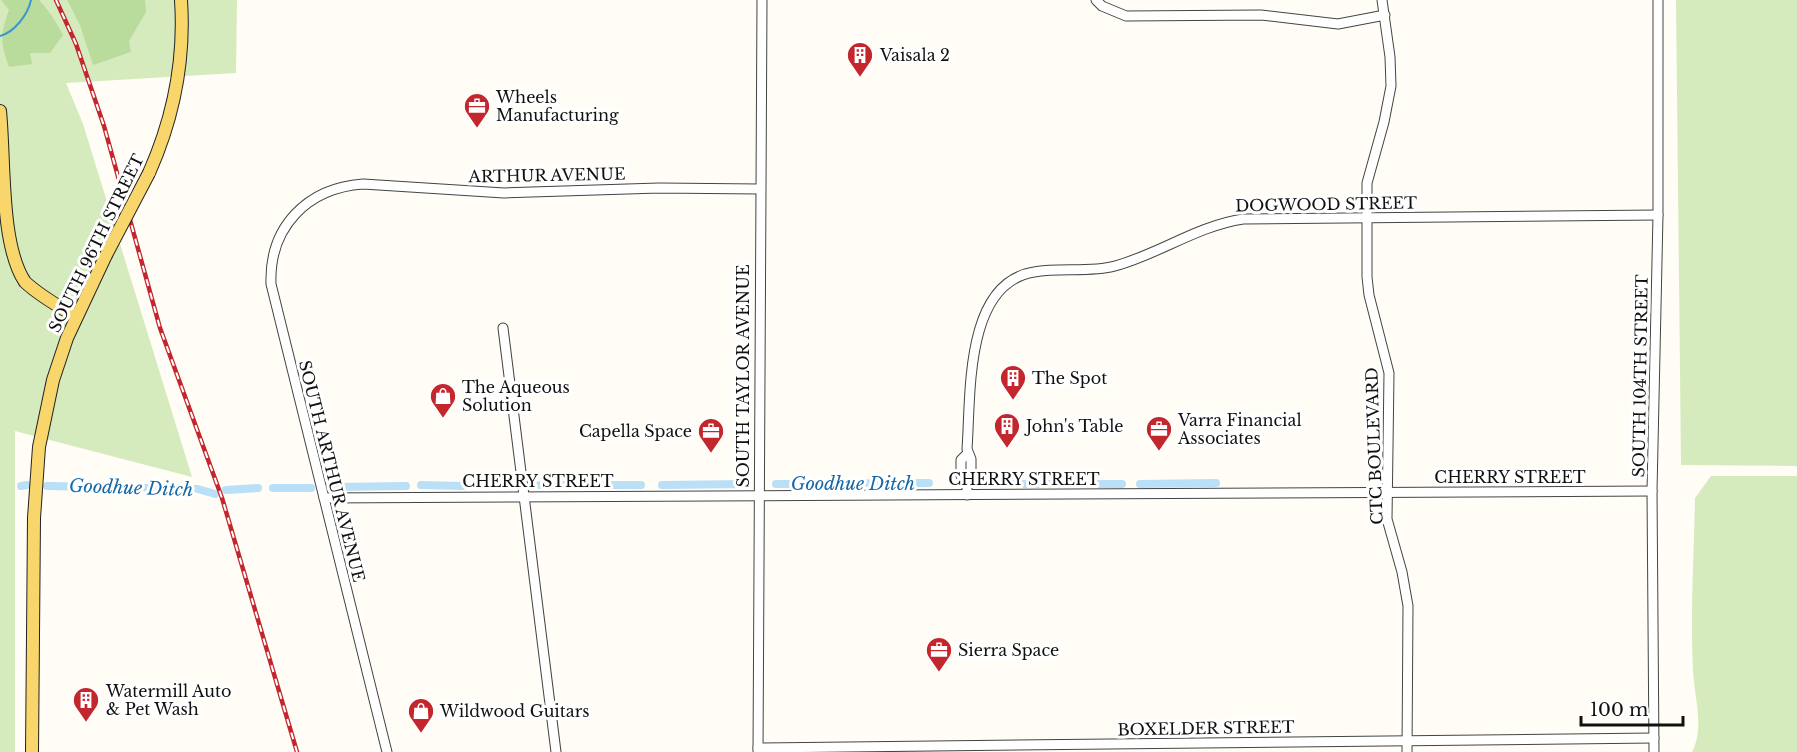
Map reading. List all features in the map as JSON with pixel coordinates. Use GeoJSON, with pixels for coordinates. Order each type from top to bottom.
{"type":"FeatureCollection","features":[{"type":"Feature","properties":{"kind":"main road","name":"SOUTH 96TH STREET"},"geometry":{"type":"LineString","coordinates":[[33,752],[36,470],[50,392],[75,316],[149,173],[165,133],[175,90],[181,48],[181,0]]}},
{"type":"Feature","properties":{"kind":"main road"},"geometry":{"type":"LineString","coordinates":[[0,111],[2,224],[8,253],[25,282],[75,316]]}},
{"type":"Feature","properties":{"kind":"street","name":"SOUTH TAYLOR AVENUE"},"geometry":{"type":"LineString","coordinates":[[758,750],[759,189],[762,0]]}},
{"type":"Feature","properties":{"kind":"street"},"geometry":{"type":"LineString","coordinates":[[1096,0],[1102,6],[1125,16],[1261,15],[1338,24],[1385,15]]}},
{"type":"Feature","properties":{"kind":"street","name":"CTC BOULEVARD"},"geometry":{"type":"LineString","coordinates":[[1382,0],[1391,86],[1384,122],[1366,183],[1369,295],[1389,373],[1387,519],[1402,572],[1408,606],[1407,752]]}},
{"type":"Feature","properties":{"kind":"street","name":"SOUTH 104TH STREET"},"geometry":{"type":"LineString","coordinates":[[1654,752],[1652,491],[1658,215],[1658,0]]}},
{"type":"Feature","properties":{"kind":"street","name":"ARTHUR AVENUE"},"geometry":{"type":"LineString","coordinates":[[305,205],[330,189],[363,184],[504,193],[659,188],[759,189]]}},
{"type":"Feature","properties":{"kind":"street","name":"SOUTH ARTHUR AVENUE"},"geometry":{"type":"LineString","coordinates":[[305,205],[282,232],[275,247],[271,284],[387,752]]}},
{"type":"Feature","properties":{"kind":"street","name":"DOGWOOD STREET"},"geometry":{"type":"LineString","coordinates":[[967,495],[967,481],[961,476],[961,460],[967,454],[977,335],[982,316],[993,298],[1010,282],[1031,272],[1109,268],[1133,261],[1216,224],[1235,220],[1658,215]]}},
{"type":"Feature","properties":{"kind":"street"},"geometry":{"type":"LineString","coordinates":[[503,328],[556,752]]}},
{"type":"Feature","properties":{"kind":"street","name":"CHERRY STREET"},"geometry":{"type":"LineString","coordinates":[[324,498],[1652,491]]}},
{"type":"Feature","properties":{"kind":"street","name":"BOXELDER STREET"},"geometry":{"type":"LineString","coordinates":[[758,750],[1654,738]]}},
{"type":"Feature","properties":{"kind":"green space"},"geometry":{"type":"Polygon","coordinates":[[[0,0],[237,0],[236,73],[66,83],[83,124],[192,477],[15,431],[15,752],[0,752],[0,0]]]}},
{"type":"Feature","properties":{"kind":"green space"},"geometry":{"type":"Polygon","coordinates":[[[1,0],[39,0],[63,35],[50,53],[30,53],[32,64],[9,67],[2,38],[9,10],[1,0]]]}},
{"type":"Feature","properties":{"kind":"green space"},"geometry":{"type":"Polygon","coordinates":[[[67,0],[145,0],[146,12],[129,41],[131,52],[93,65],[80,25],[67,0]]]}},
{"type":"Feature","properties":{"kind":"green space"},"geometry":{"type":"Polygon","coordinates":[[[1676,0],[1797,0],[1797,466],[1681,465],[1676,0]]]}},
{"type":"Feature","properties":{"kind":"green space"},"geometry":{"type":"Polygon","coordinates":[[[1711,476],[1797,476],[1797,752],[1692,752],[1698,733],[1692,649],[1695,498],[1711,476]]]}},
{"type":"Feature","properties":{"kind":"waterway"},"geometry":{"type":"LineString","coordinates":[[0,36],[11,31],[20,22],[31,0]]}},
{"type":"Feature","properties":{"kind":"waterway","name":"Goodhue Ditch"},"geometry":{"type":"LineString","coordinates":[[776,484],[929,483]]}},
{"type":"Feature","properties":{"kind":"waterway","name":"Goodhue Ditch"},"geometry":{"type":"LineString","coordinates":[[1140,484],[1216,483]]}},
{"type":"Feature","properties":{"kind":"waterway","name":"Goodhue Ditch"},"geometry":{"type":"LineString","coordinates":[[662,485],[747,484]]}},
{"type":"Feature","properties":{"kind":"waterway","name":"Goodhue Ditch"},"geometry":{"type":"LineString","coordinates":[[1003,484],[1122,484]]}},
{"type":"Feature","properties":{"kind":"waterway","name":"Goodhue Ditch"},"geometry":{"type":"LineString","coordinates":[[21,486],[27,485]]}},
{"type":"Feature","properties":{"kind":"waterway","name":"Goodhue Ditch"},"geometry":{"type":"LineString","coordinates":[[421,485],[462,486]]}},
{"type":"Feature","properties":{"kind":"waterway","name":"Goodhue Ditch"},"geometry":{"type":"LineString","coordinates":[[540,485],[588,485]]}},
{"type":"Feature","properties":{"kind":"waterway","name":"Goodhue Ditch"},"geometry":{"type":"LineString","coordinates":[[604,485],[641,485]]}},
{"type":"Feature","properties":{"kind":"waterway","name":"Goodhue Ditch"},"geometry":{"type":"LineString","coordinates":[[47,486],[198,489],[215,494]]}},
{"type":"Feature","properties":{"kind":"waterway","name":"Goodhue Ditch"},"geometry":{"type":"LineString","coordinates":[[335,487],[406,486]]}},
{"type":"Feature","properties":{"kind":"waterway","name":"Goodhue Ditch"},"geometry":{"type":"LineString","coordinates":[[476,486],[512,486]]}},
{"type":"Feature","properties":{"kind":"waterway","name":"Goodhue Ditch"},"geometry":{"type":"LineString","coordinates":[[226,490],[258,488]]}},
{"type":"Feature","properties":{"kind":"waterway","name":"Goodhue Ditch"},"geometry":{"type":"LineString","coordinates":[[273,488],[311,488]]}},
{"type":"Feature","properties":{"kind":"railway"},"geometry":{"type":"LineString","coordinates":[[56,0],[76,44],[104,126],[160,328],[222,498],[297,752]]}},
{"type":"Feature","properties":{"kind":"place","name":"Vaisala 2"},"geometry":{"type":"Point","coordinates":[860,78]}},
{"type":"Feature","properties":{"kind":"place","name":"Wheels Manufacturing"},"geometry":{"type":"Point","coordinates":[477,129]}},
{"type":"Feature","properties":{"kind":"place","name":"The Spot"},"geometry":{"type":"Point","coordinates":[1013,401]}},
{"type":"Feature","properties":{"kind":"place","name":"The Aqueous Solution"},"geometry":{"type":"Point","coordinates":[443,419]}},
{"type":"Feature","properties":{"kind":"place","name":"John's Table"},"geometry":{"type":"Point","coordinates":[1007,449]}},
{"type":"Feature","properties":{"kind":"place","name":"Varra Financial Associates"},"geometry":{"type":"Point","coordinates":[1159,452]}},
{"type":"Feature","properties":{"kind":"place","name":"Capella Space"},"geometry":{"type":"Point","coordinates":[711,454]}},
{"type":"Feature","properties":{"kind":"place","name":"Sierra Space"},"geometry":{"type":"Point","coordinates":[939,673]}},
{"type":"Feature","properties":{"kind":"place","name":"Watermill Auto & Pet Wash"},"geometry":{"type":"Point","coordinates":[86,723]}},
{"type":"Feature","properties":{"kind":"place","name":"Wildwood Guitars"},"geometry":{"type":"Point","coordinates":[421,734]}}]}
